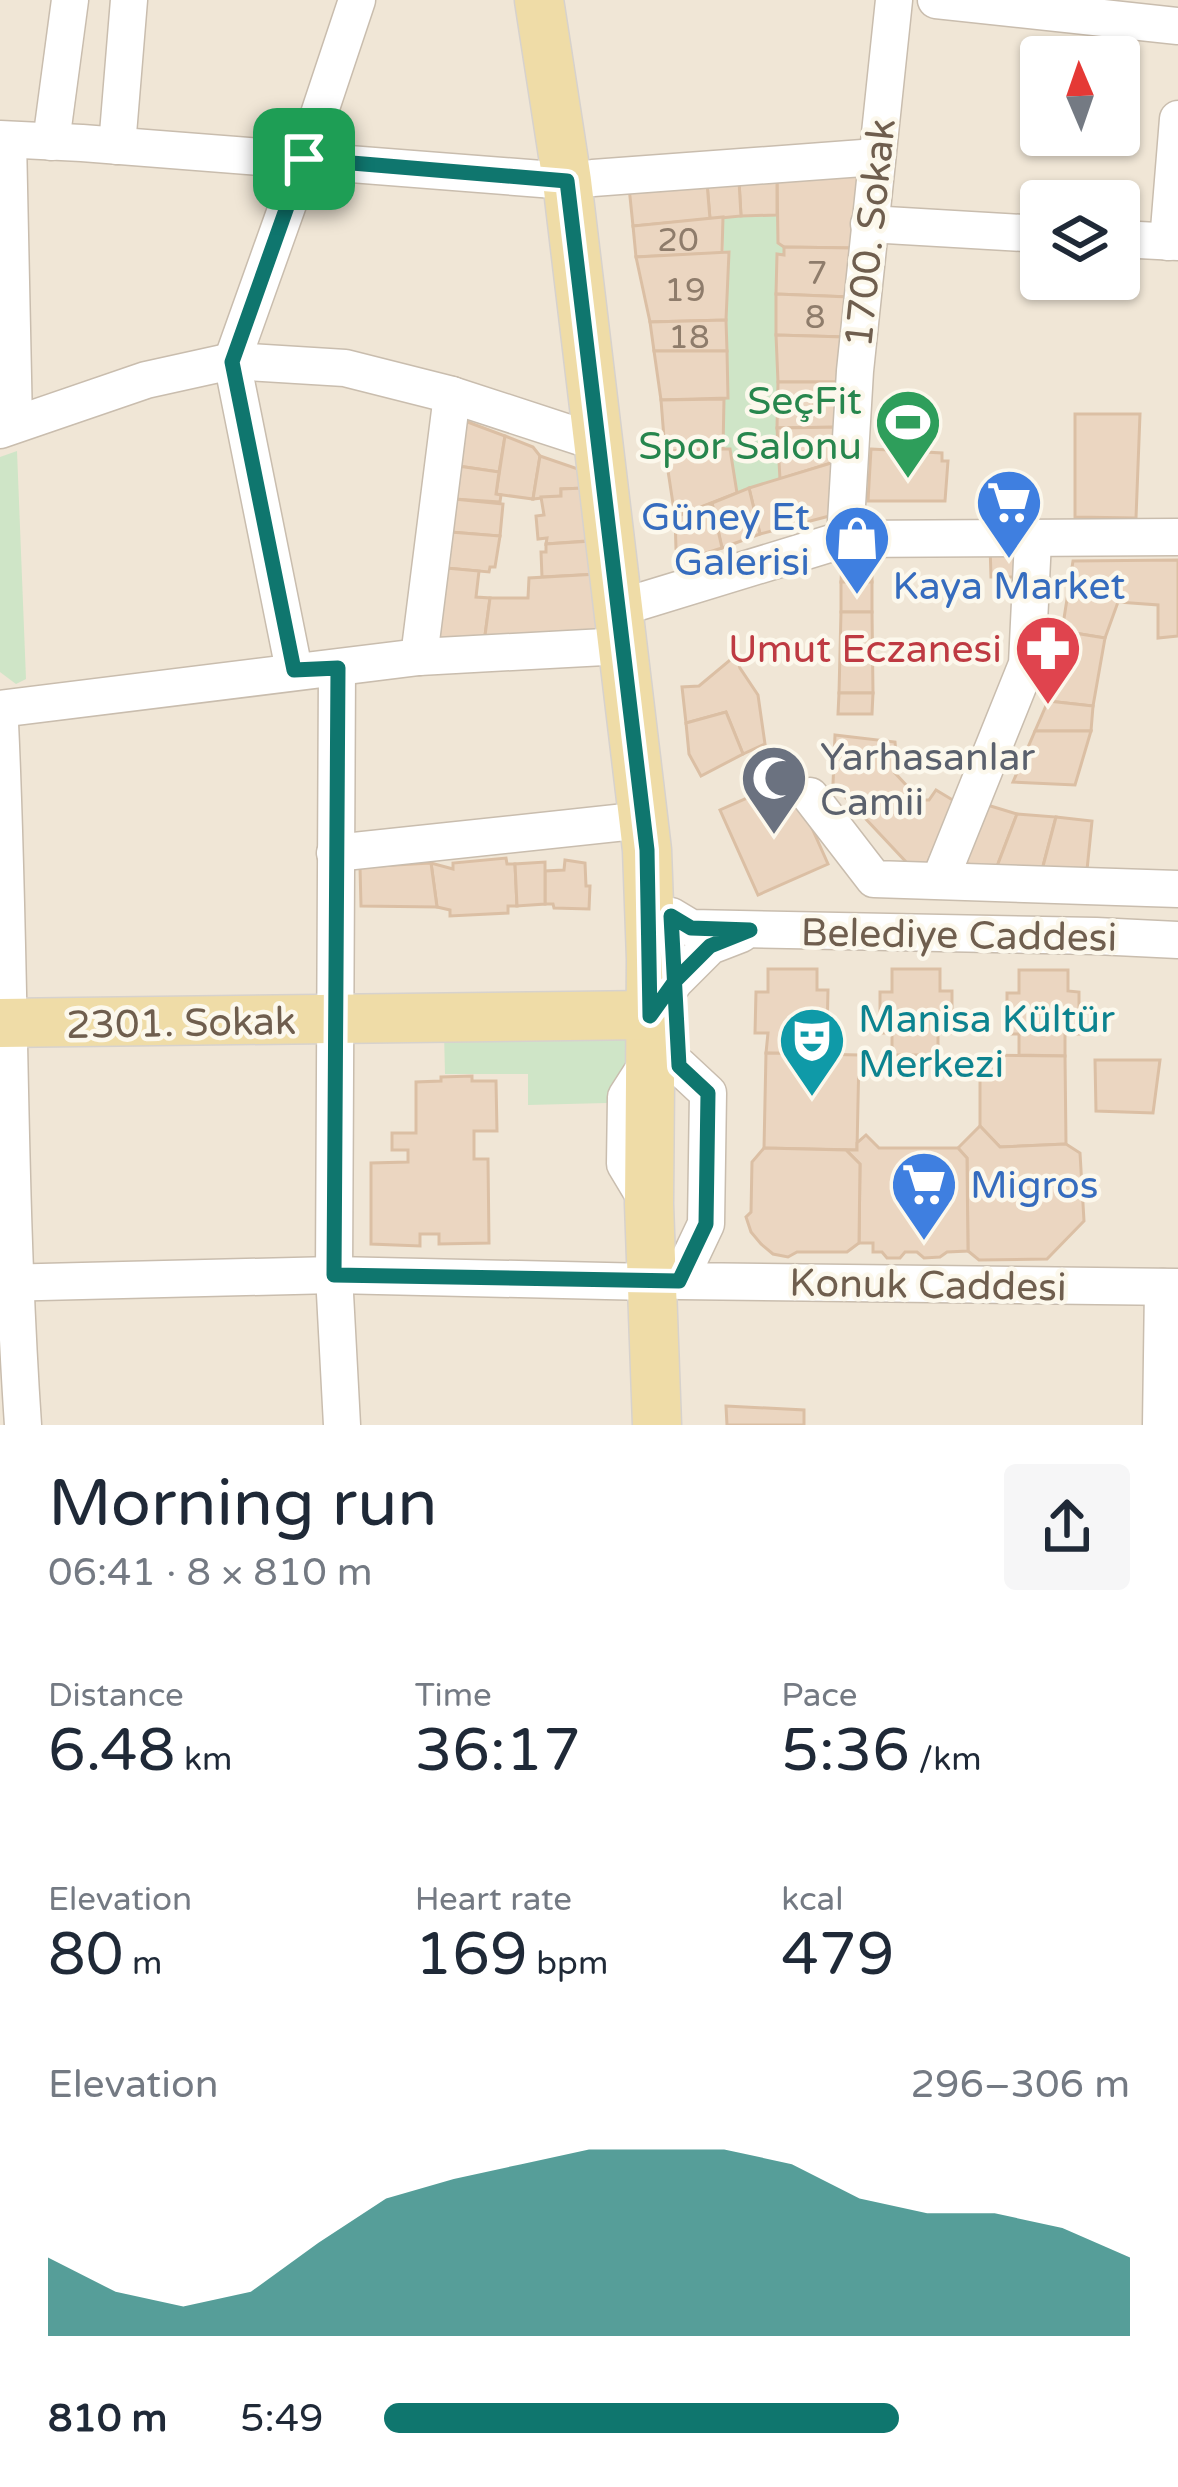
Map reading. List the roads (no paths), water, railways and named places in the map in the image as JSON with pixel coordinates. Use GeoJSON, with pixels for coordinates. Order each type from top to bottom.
{"type":"FeatureCollection","features":[{"type":"Feature","properties":{"kind":"main road"},"geometry":{"type":"LineString","coordinates":[[539,0],[580,180],[628,625],[651,959],[664,1030],[664,1281],[657,1425]]}},
{"type":"Feature","properties":{"kind":"main road"},"geometry":{"type":"LineString","coordinates":[[571,0],[599,443],[671,916],[649,1204],[682,1425]]}},
{"type":"Feature","properties":{"kind":"main road","name":"2301. Sokak"},"geometry":{"type":"LineString","coordinates":[[3,1019],[334,1020],[664,1030]]}},
{"type":"Feature","properties":{"kind":"street"},"geometry":{"type":"LineString","coordinates":[[52,142],[70,0]]}},
{"type":"Feature","properties":{"kind":"street"},"geometry":{"type":"LineString","coordinates":[[117,146],[129,0]]}},
{"type":"Feature","properties":{"kind":"street"},"geometry":{"type":"LineString","coordinates":[[294,670],[232,362],[356,0]]}},
{"type":"Feature","properties":{"kind":"street","name":"1700. Sokak"},"geometry":{"type":"LineString","coordinates":[[845,539],[855,371],[894,0]]}},
{"type":"Feature","properties":{"kind":"street"},"geometry":{"type":"LineString","coordinates":[[936,0],[1178,26]]}},
{"type":"Feature","properties":{"kind":"street"},"geometry":{"type":"LineString","coordinates":[[1140,240],[1173,242],[1178,119]]}},
{"type":"Feature","properties":{"kind":"street"},"geometry":{"type":"LineString","coordinates":[[599,443],[452,395],[345,368],[232,362],[146,380],[7,427],[4,140],[580,180],[876,157]]}},
{"type":"Feature","properties":{"kind":"street"},"geometry":{"type":"LineString","coordinates":[[869,224],[1020,233]]}},
{"type":"Feature","properties":{"kind":"street"},"geometry":{"type":"LineString","coordinates":[[419,657],[452,395]]}},
{"type":"Feature","properties":{"kind":"street"},"geometry":{"type":"LineString","coordinates":[[0,709],[338,668],[628,625],[845,539],[1178,537]]}},
{"type":"Feature","properties":{"kind":"street"},"geometry":{"type":"LineString","coordinates":[[940,880],[1027,664],[1033,540]]}},
{"type":"Feature","properties":{"kind":"street"},"geometry":{"type":"LineString","coordinates":[[338,668],[334,1275],[342,1425]]}},
{"type":"Feature","properties":{"kind":"street"},"geometry":{"type":"LineString","coordinates":[[0,723],[7,1283],[23,1425]]}},
{"type":"Feature","properties":{"kind":"street"},"geometry":{"type":"LineString","coordinates":[[811,796],[874,879],[1178,891],[1172,910],[1178,918]]}},
{"type":"Feature","properties":{"kind":"street"},"geometry":{"type":"LineString","coordinates":[[335,853],[644,820]]}},
{"type":"Feature","properties":{"kind":"street","name":"Belediye Caddesi"},"geometry":{"type":"LineString","coordinates":[[671,916],[691,928],[1178,940]]}},
{"type":"Feature","properties":{"kind":"street"},"geometry":{"type":"LineString","coordinates":[[664,1030],[710,946],[750,930]]}},
{"type":"Feature","properties":{"kind":"street","name":"Konuk Caddesi"},"geometry":{"type":"LineString","coordinates":[[7,1283],[334,1275],[1170,1287]]}},
{"type":"Feature","properties":{"kind":"street"},"geometry":{"type":"LineString","coordinates":[[1161,1425],[1170,1287]]}},
{"type":"Feature","properties":{"kind":"place","name":"SeçFit Spor Salonu"},"geometry":{"type":"Point","coordinates":[908,481]}},
{"type":"Feature","properties":{"kind":"place","name":"Kaya Market"},"geometry":{"type":"Point","coordinates":[1009,561]}},
{"type":"Feature","properties":{"kind":"place","name":"Güney Et Galerisi"},"geometry":{"type":"Point","coordinates":[857,597]}},
{"type":"Feature","properties":{"kind":"place","name":"Umut Eczanesi"},"geometry":{"type":"Point","coordinates":[1048,707]}},
{"type":"Feature","properties":{"kind":"place","name":"Yarhasanlar Camii"},"geometry":{"type":"Point","coordinates":[774,837]}},
{"type":"Feature","properties":{"kind":"place","name":"Manisa Kültür Merkezi"},"geometry":{"type":"Point","coordinates":[812,1099]}},
{"type":"Feature","properties":{"kind":"place","name":"Migros"},"geometry":{"type":"Point","coordinates":[924,1243]}}]}
